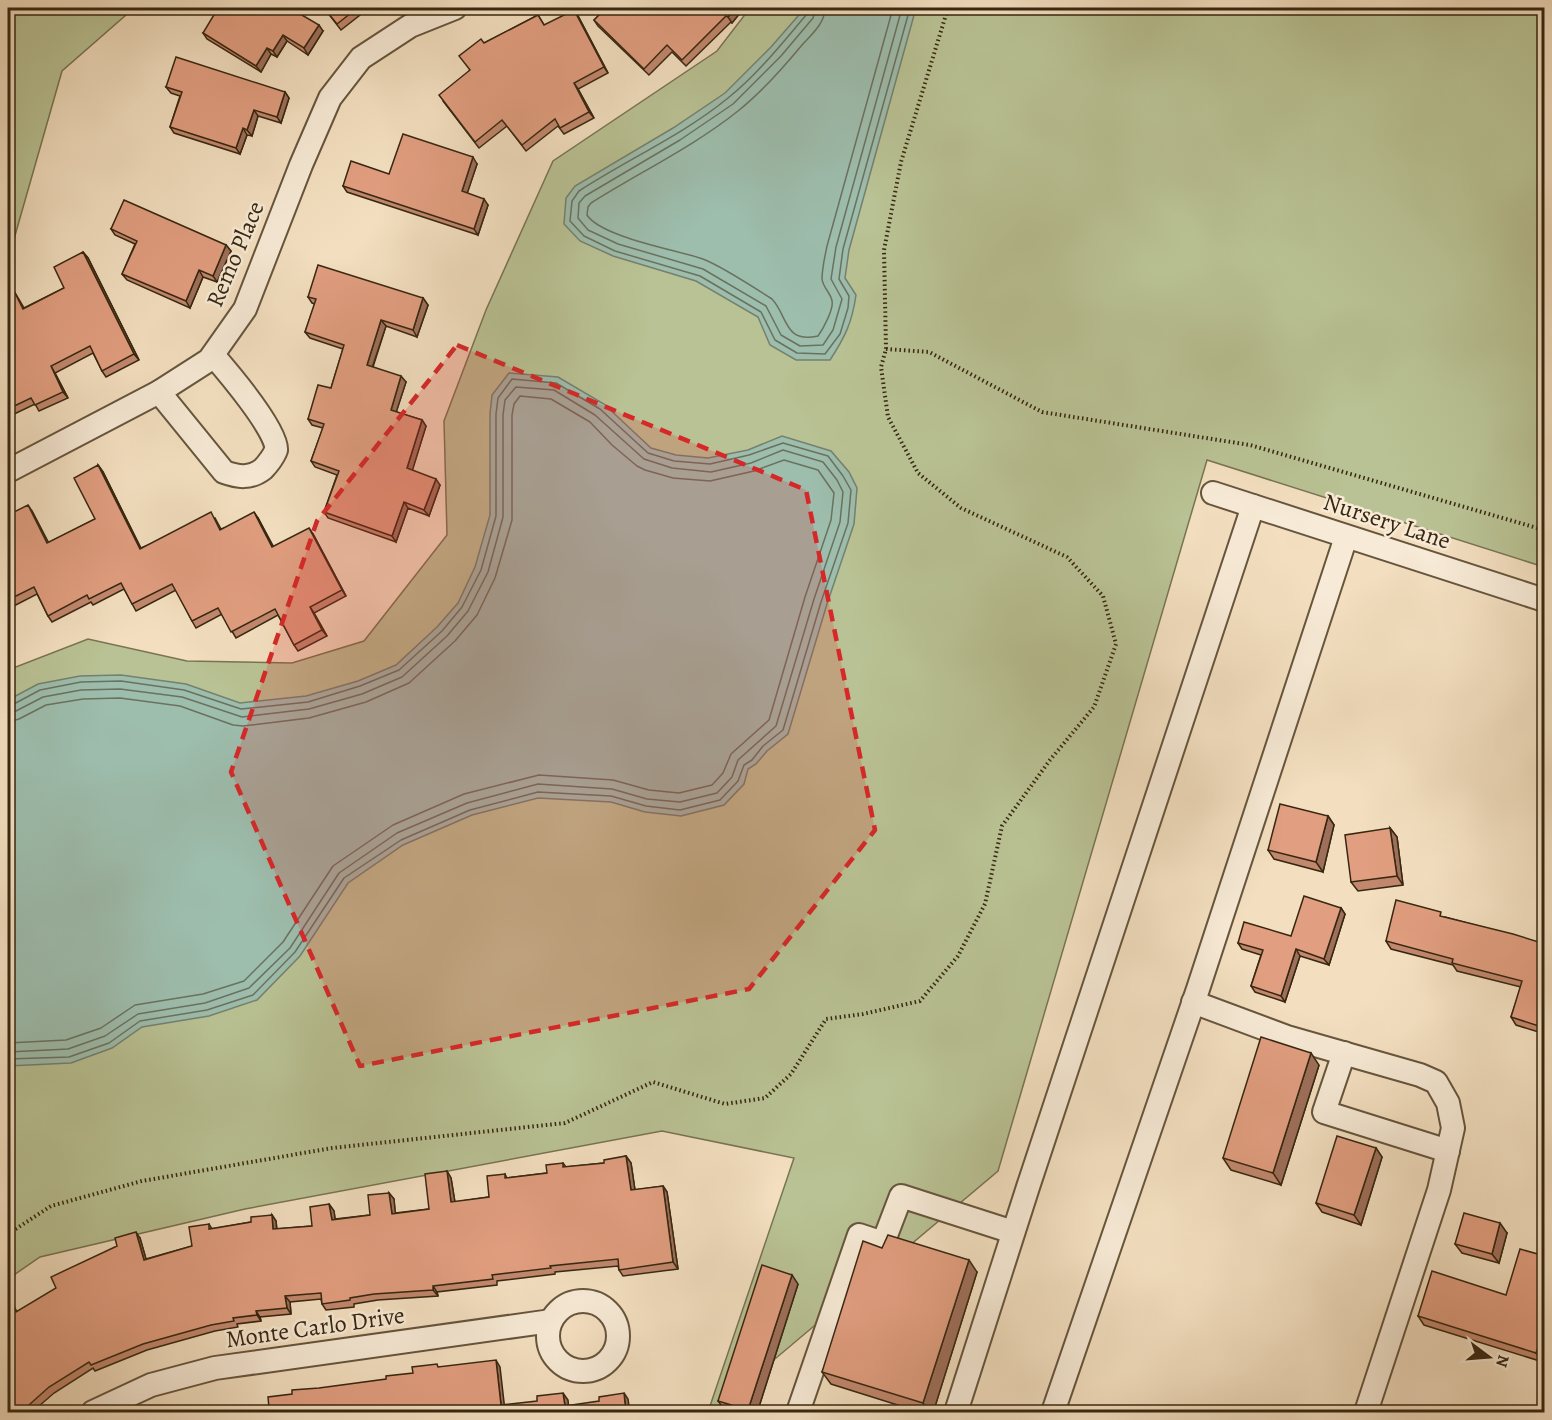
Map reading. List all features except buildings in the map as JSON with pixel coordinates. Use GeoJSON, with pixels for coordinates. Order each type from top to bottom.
{"type":"FeatureCollection","features":[{"type":"Feature","properties":{"kind":"street","name":"Remo Place"},"geometry":{"type":"LineString","coordinates":[[8,471],[159,393],[209,360],[245,309],[301,165],[330,98],[361,58],[410,26],[455,8]]}},
{"type":"Feature","properties":{"kind":"street"},"geometry":{"type":"LineString","coordinates":[[159,393],[224,472],[237,477],[255,475],[267,466],[276,450],[274,436],[213,355]]}},
{"type":"Feature","properties":{"kind":"street","name":"Nursery Lane"},"geometry":{"type":"LineString","coordinates":[[1213,494],[1545,600]]}},
{"type":"Feature","properties":{"kind":"street"},"geometry":{"type":"LineString","coordinates":[[956,1413],[1253,506]]}},
{"type":"Feature","properties":{"kind":"street"},"geometry":{"type":"LineString","coordinates":[[1053,1413],[1193,1002],[1347,537]]}},
{"type":"Feature","properties":{"kind":"street"},"geometry":{"type":"LineString","coordinates":[[1193,1002],[1287,1036],[1419,1075],[1436,1082],[1448,1102],[1453,1128],[1439,1190],[1366,1413]]}},
{"type":"Feature","properties":{"kind":"street"},"geometry":{"type":"LineString","coordinates":[[1344,1053],[1324,1112],[1448,1151]]}},
{"type":"Feature","properties":{"kind":"street"},"geometry":{"type":"LineString","coordinates":[[798,1413],[859,1235],[883,1243],[901,1196],[1014,1232]]}},
{"type":"Feature","properties":{"kind":"street","name":"Monte Carlo Drive"},"geometry":{"type":"LineString","coordinates":[[93,1413],[151,1385],[215,1368],[551,1321]]}},
{"type":"Feature","properties":{"kind":"path"},"geometry":{"type":"LineString","coordinates":[[8,1234],[51,1206],[142,1181],[332,1148],[565,1123],[653,1082],[725,1104],[765,1098],[791,1074],[826,1019],[863,1014],[920,1000],[958,956],[985,904],[1002,826],[1050,760],[1094,707],[1116,644],[1103,596],[1067,557],[961,508],[918,472],[888,417],[881,367],[886,349],[884,250],[901,162],[948,8]]}},
{"type":"Feature","properties":{"kind":"path"},"geometry":{"type":"LineString","coordinates":[[886,349],[928,352],[1042,412],[1250,445],[1545,530]]}},
{"type":"Feature","properties":{"kind":"highlighted area"},"geometry":{"type":"Polygon","coordinates":[[[457,345],[806,490],[875,830],[749,989],[360,1066],[231,772],[317,521],[457,345]]]}},
{"type":"Feature","properties":{"kind":"green space"},"geometry":{"type":"Polygon","coordinates":[[[8,8],[134,8],[62,71],[8,260],[8,8]]]}},
{"type":"Feature","properties":{"kind":"green space"},"geometry":{"type":"Polygon","coordinates":[[[750,8],[1544,8],[1544,567],[1207,460],[998,1171],[712,1412],[708,1412],[794,1158],[662,1131],[245,1209],[40,1257],[8,1279],[8,670],[88,639],[187,661],[292,663],[364,641],[447,535],[444,421],[486,310],[553,161],[717,51],[750,8]]]}},
{"type":"Feature","properties":{"kind":"water"},"geometry":{"type":"Polygon","coordinates":[[[805,8],[916,8],[849,250],[845,278],[856,295],[852,314],[844,337],[830,360],[796,360],[770,345],[758,317],[696,281],[613,256],[580,241],[564,224],[566,198],[575,186],[673,128],[725,93],[771,47],[805,8]]]}},
{"type":"Feature","properties":{"kind":"water"},"geometry":{"type":"Polygon","coordinates":[[[509,373],[558,377],[604,404],[651,448],[676,455],[708,458],[748,450],[782,436],[831,451],[849,472],[857,488],[854,524],[788,734],[748,769],[744,784],[724,805],[681,816],[645,812],[611,802],[538,798],[472,815],[403,845],[348,883],[300,956],[257,1000],[209,1016],[142,1027],[112,1048],[71,1063],[8,1066],[8,700],[38,684],[80,676],[121,675],[186,684],[240,703],[306,696],[358,681],[396,665],[437,627],[458,603],[475,567],[490,515],[492,395],[509,373]]]}}]}
